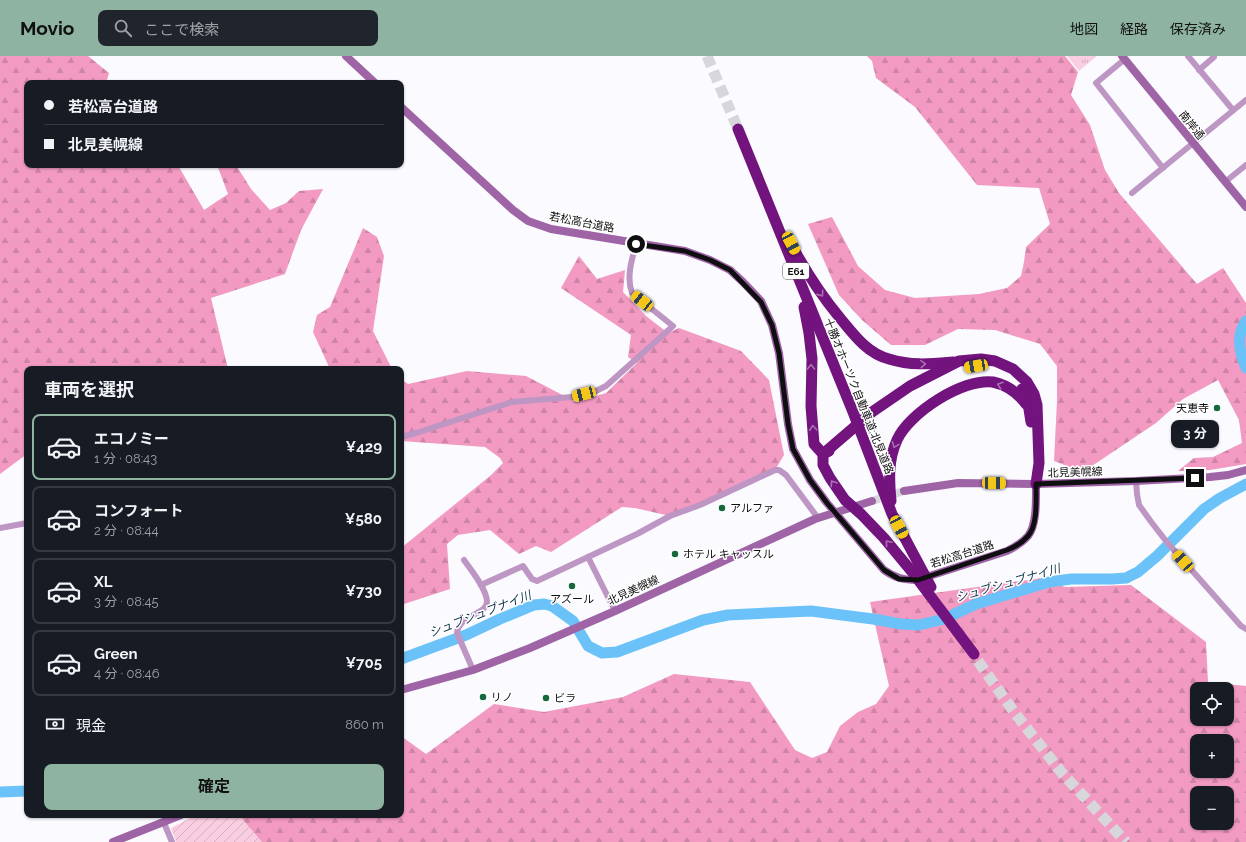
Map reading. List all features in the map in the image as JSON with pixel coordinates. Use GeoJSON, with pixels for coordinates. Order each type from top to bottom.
{"type":"FeatureCollection","features":[{"type":"Feature","properties":{"kind":"highway","name":"十勝オホーツク自動車道;北見道路"},"geometry":{"type":"LineString","coordinates":[[738,130],[864,439],[892,514],[917,570]]}},
{"type":"Feature","properties":{"kind":"highway"},"geometry":{"type":"LineString","coordinates":[[745,148],[791,243],[809,276],[856,338],[868,348],[888,359],[917,365],[981,359],[995,361],[1014,369],[1027,382],[1034,394],[1037,405],[1040,462],[1036,484]]}},
{"type":"Feature","properties":{"kind":"highway"},"geometry":{"type":"LineString","coordinates":[[796,271],[809,333],[812,359],[811,406],[814,444],[823,454],[823,465],[845,500],[917,570],[976,658]]}},
{"type":"Feature","properties":{"kind":"highway"},"geometry":{"type":"LineString","coordinates":[[823,454],[872,412],[910,386],[959,362]]}},
{"type":"Feature","properties":{"kind":"highway"},"geometry":{"type":"LineString","coordinates":[[823,454],[842,444],[910,392],[958,369],[976,366],[988,367],[1002,370],[1011,376],[1021,387],[1027,397],[1032,430],[1032,463],[1036,484]]}},
{"type":"Feature","properties":{"kind":"highway"},"geometry":{"type":"LineString","coordinates":[[892,514],[889,472],[891,455],[897,438],[921,411],[960,388],[980,382],[993,382],[1010,388],[1020,396],[1030,409]]}},
{"type":"Feature","properties":{"kind":"main road"},"geometry":{"type":"LineString","coordinates":[[346,56],[372,80]]}},
{"type":"Feature","properties":{"kind":"main road","name":"南岸通"},"geometry":{"type":"LineString","coordinates":[[1124,58],[1246,207]]}},
{"type":"Feature","properties":{"kind":"main road","name":"若松高台道路"},"geometry":{"type":"LineString","coordinates":[[404,110],[513,210],[528,221],[551,229],[685,251],[710,260],[730,270],[761,302],[772,325],[779,353],[788,424],[793,449],[810,480],[827,503],[884,570],[899,579],[918,580],[1007,550],[1019,544],[1029,535],[1034,520],[1036,484]]}},
{"type":"Feature","properties":{"kind":"main road","name":"北見美幌線"},"geometry":{"type":"LineString","coordinates":[[904,491],[958,483],[1036,484],[1136,481],[1228,475],[1246,470]]}},
{"type":"Feature","properties":{"kind":"main road","name":"北見美幌線"},"geometry":{"type":"LineString","coordinates":[[404,689],[472,670],[572,630],[818,518],[872,501]]}},
{"type":"Feature","properties":{"kind":"main road"},"geometry":{"type":"LineString","coordinates":[[113,842],[175,818]]}},
{"type":"Feature","properties":{"kind":"street"},"geometry":{"type":"LineString","coordinates":[[1188,56],[1233,110]]}},
{"type":"Feature","properties":{"kind":"street"},"geometry":{"type":"LineString","coordinates":[[1200,70],[1214,57],[1213,56]]}},
{"type":"Feature","properties":{"kind":"street"},"geometry":{"type":"LineString","coordinates":[[1124,58],[1096,83],[1163,168]]}},
{"type":"Feature","properties":{"kind":"street"},"geometry":{"type":"LineString","coordinates":[[1132,193],[1194,144],[1246,100]]}},
{"type":"Feature","properties":{"kind":"street"},"geometry":{"type":"LineString","coordinates":[[1225,182],[1246,165]]}},
{"type":"Feature","properties":{"kind":"street"},"geometry":{"type":"LineString","coordinates":[[404,436],[512,402],[572,397],[596,391],[606,386],[673,326],[632,293],[629,285],[630,267],[636,244]]}},
{"type":"Feature","properties":{"kind":"street"},"geometry":{"type":"LineString","coordinates":[[481,586],[523,566],[532,578],[537,581],[637,534],[670,516],[700,505],[775,470],[779,470],[786,475],[818,518]]}},
{"type":"Feature","properties":{"kind":"street"},"geometry":{"type":"LineString","coordinates":[[1136,481],[1139,505],[1173,550],[1241,626],[1246,629]]}},
{"type":"Feature","properties":{"kind":"street"},"geometry":{"type":"LineString","coordinates":[[0,528],[24,524]]}},
{"type":"Feature","properties":{"kind":"street"},"geometry":{"type":"LineString","coordinates":[[588,556],[616,611]]}},
{"type":"Feature","properties":{"kind":"street"},"geometry":{"type":"LineString","coordinates":[[464,560],[481,586],[487,600],[487,604],[484,609],[460,624],[457,628],[457,633],[472,670]]}},
{"type":"Feature","properties":{"kind":"street"},"geometry":{"type":"LineString","coordinates":[[164,823],[172,842]]}},
{"type":"Feature","properties":{"kind":"green space"},"geometry":{"type":"Polygon","coordinates":[[[0,56],[88,56],[109,73],[107,80],[24,80],[24,168],[180,168],[204,210],[228,194],[218,168],[238,168],[251,189],[270,210],[286,203],[299,191],[323,189],[301,230],[285,274],[211,298],[227,366],[24,366],[24,456],[0,474],[0,56]]]}},
{"type":"Feature","properties":{"kind":"green space"},"geometry":{"type":"Polygon","coordinates":[[[867,56],[1065,56],[1078,72],[1071,95],[1090,125],[1105,170],[1119,193],[1197,284],[1223,268],[1246,303],[1246,464],[1210,470],[1178,471],[1194,458],[1213,457],[1242,443],[1239,420],[1218,380],[1183,399],[1156,423],[1083,472],[1054,461],[1057,366],[1040,344],[995,330],[958,329],[925,345],[891,345],[862,320],[839,295],[808,224],[832,217],[858,266],[885,290],[915,298],[979,294],[1007,288],[1021,276],[1026,247],[1050,224],[1039,188],[977,185],[915,107],[876,78],[872,61],[867,56]]]}},
{"type":"Feature","properties":{"kind":"green space"},"geometry":{"type":"Polygon","coordinates":[[[1067,56],[1097,56],[1079,71],[1067,56]]]}},
{"type":"Feature","properties":{"kind":"green space"},"geometry":{"type":"Polygon","coordinates":[[[363,228],[377,237],[384,256],[373,331],[390,366],[329,366],[313,332],[317,315],[330,307],[363,228]]]}},
{"type":"Feature","properties":{"kind":"green space"},"geometry":{"type":"Polygon","coordinates":[[[579,256],[597,279],[625,270],[623,292],[646,316],[668,333],[679,328],[741,351],[769,380],[784,455],[775,470],[670,516],[635,508],[622,507],[551,552],[536,546],[519,554],[490,530],[458,535],[447,544],[450,589],[404,604],[404,546],[490,476],[503,463],[500,458],[485,447],[404,441],[404,381],[408,384],[467,371],[526,376],[576,402],[606,393],[637,363],[628,357],[631,335],[561,288],[579,256]]]}},
{"type":"Feature","properties":{"kind":"green space"},"geometry":{"type":"Polygon","coordinates":[[[1042,578],[1065,587],[1131,585],[1206,642],[1208,682],[1190,682],[1190,726],[1234,726],[1234,685],[1246,686],[1246,842],[249,842],[236,818],[404,818],[404,738],[426,754],[494,704],[544,712],[623,697],[674,674],[750,682],[795,750],[812,758],[827,752],[840,726],[858,712],[876,704],[889,686],[870,602],[1042,578]]]}},
{"type":"Feature","properties":{"kind":"green space"},"geometry":{"type":"Polygon","coordinates":[[[190,818],[242,818],[262,842],[176,842],[171,828],[190,818]]]}},
{"type":"Feature","properties":{"kind":"waterway","name":"シュブシュブナイ川"},"geometry":{"type":"LineString","coordinates":[[1246,321],[1240,338],[1240,350],[1246,368]]}},
{"type":"Feature","properties":{"kind":"waterway","name":"シュブシュブナイ川"},"geometry":{"type":"LineString","coordinates":[[404,658],[466,635],[534,605],[544,604],[552,606],[573,621],[588,646],[602,653],[617,652],[703,620],[728,615],[811,611],[901,624],[919,625],[944,619],[976,604],[1049,582],[1071,579],[1126,578],[1138,572],[1157,556],[1204,509],[1220,498],[1246,484]]}},
{"type":"Feature","properties":{"kind":"waterway","name":"シュブシュブナイ川"},"geometry":{"type":"LineString","coordinates":[[0,792],[24,791]]}},
{"type":"Feature","properties":{"kind":"tunnel"},"geometry":{"type":"LineString","coordinates":[[707,56],[738,129]]}},
{"type":"Feature","properties":{"kind":"tunnel"},"geometry":{"type":"LineString","coordinates":[[872,501],[904,491]]}},
{"type":"Feature","properties":{"kind":"tunnel"},"geometry":{"type":"LineString","coordinates":[[978,661],[1014,712],[1062,773],[1126,842]]}},
{"type":"Feature","properties":{"kind":"place","name":"天恵寺"},"geometry":{"type":"Point","coordinates":[1217,408]}},
{"type":"Feature","properties":{"kind":"place","name":"アルファ"},"geometry":{"type":"Point","coordinates":[722,508]}},
{"type":"Feature","properties":{"kind":"place","name":"ホテル キャッスル"},"geometry":{"type":"Point","coordinates":[675,554]}},
{"type":"Feature","properties":{"kind":"place","name":"アズール"},"geometry":{"type":"Point","coordinates":[572,586]}},
{"type":"Feature","properties":{"kind":"place","name":"リノ"},"geometry":{"type":"Point","coordinates":[483,697]}},
{"type":"Feature","properties":{"kind":"place","name":"ビラ"},"geometry":{"type":"Point","coordinates":[546,698]}},
{"type":"Feature","properties":{"kind":"route"},"geometry":{"type":"LineString","coordinates":[[636,244],[685,251],[710,260],[730,270],[761,302],[772,325],[779,353],[788,424],[793,449],[810,480],[856,539],[884,570],[899,579],[918,580],[1007,550],[1019,544],[1029,535],[1034,520],[1036,484],[1195,478]]}}]}
